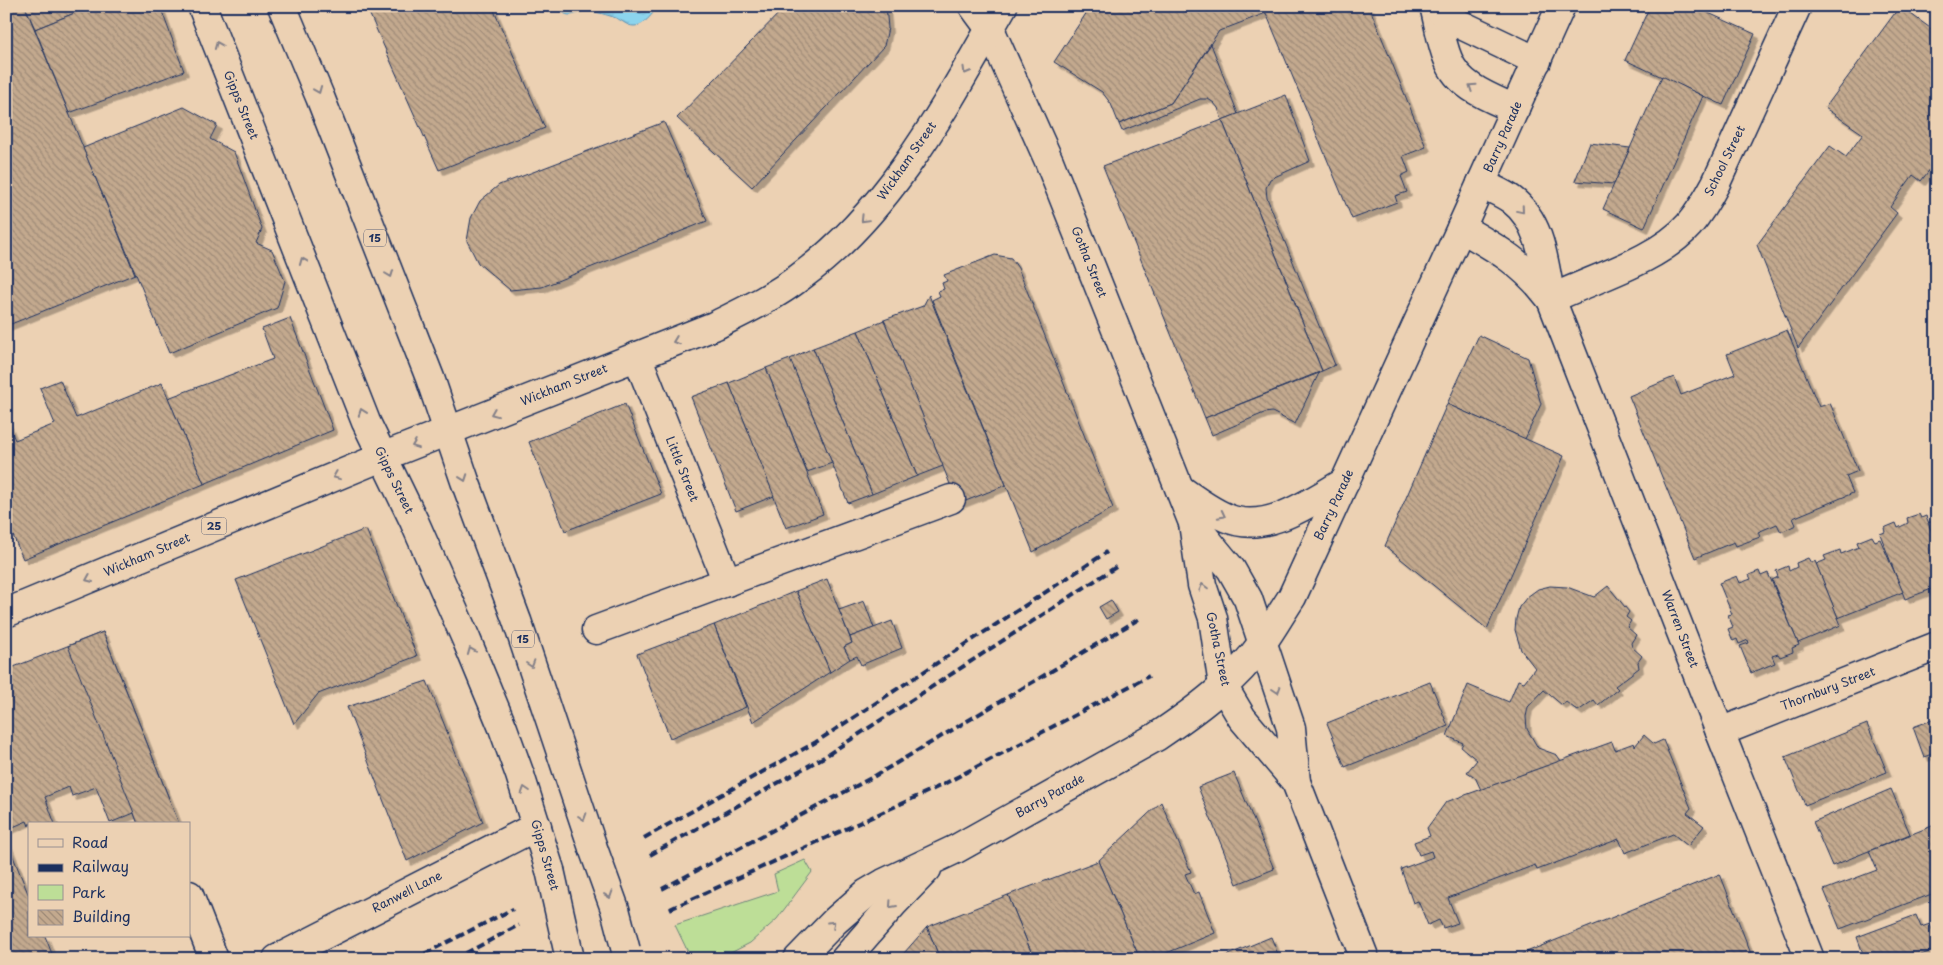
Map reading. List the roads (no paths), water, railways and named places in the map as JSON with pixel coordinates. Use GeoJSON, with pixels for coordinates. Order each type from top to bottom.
{"type":"FeatureCollection","features":[{"type":"Feature","properties":{"kind":"main road","name":"Gipps Street"},"geometry":{"type":"LineString","coordinates":[[202,6],[366,422],[414,521],[503,728],[550,870],[570,959]]}},
{"type":"Feature","properties":{"kind":"main road","name":"15"},"geometry":{"type":"LineString","coordinates":[[282,6],[320,97],[430,378],[517,621],[614,910],[627,955]]}},
{"type":"Feature","properties":{"kind":"main road","name":"Gotha Street"},"geometry":{"type":"LineString","coordinates":[[974,6],[997,18],[1052,170],[1193,523],[1202,585],[1213,618],[1223,686],[1242,718],[1296,782]]}},
{"type":"Feature","properties":{"kind":"main road"},"geometry":{"type":"LineString","coordinates":[[1435,6],[1451,20],[1537,61]]}},
{"type":"Feature","properties":{"kind":"main road"},"geometry":{"type":"LineString","coordinates":[[1435,6],[1448,61],[1458,77],[1483,94],[1515,109]]}},
{"type":"Feature","properties":{"kind":"main road","name":"Barry Parade"},"geometry":{"type":"LineString","coordinates":[[798,959],[835,921],[867,893],[956,849],[1183,720],[1223,686],[1262,643],[1292,597],[1561,6]]}},
{"type":"Feature","properties":{"kind":"main road","name":"School Street"},"geometry":{"type":"LineString","coordinates":[[1551,299],[1650,255],[1688,226],[1703,206],[1716,183],[1797,6]]}},
{"type":"Feature","properties":{"kind":"main road","name":"Wickham Street"},"geometry":{"type":"LineString","coordinates":[[6,613],[382,457],[714,326],[759,304],[800,277],[844,240],[871,212],[895,182],[945,106],[997,18]]}},
{"type":"Feature","properties":{"kind":"main road","name":"Warren Street"},"geometry":{"type":"LineString","coordinates":[[1481,183],[1511,199],[1522,208],[1535,230],[1540,242],[1551,299],[1810,959]]}},
{"type":"Feature","properties":{"kind":"main road","name":"Warren Street"},"geometry":{"type":"LineString","coordinates":[[1461,228],[1505,253],[1535,278],[1551,299]]}},
{"type":"Feature","properties":{"kind":"main road","name":"Little Street"},"geometry":{"type":"LineString","coordinates":[[637,356],[727,582]]}},
{"type":"Feature","properties":{"kind":"main road"},"geometry":{"type":"LineString","coordinates":[[1180,490],[1201,504],[1228,518],[1243,522],[1258,522],[1274,518],[1302,506],[1345,482]]}},
{"type":"Feature","properties":{"kind":"main road"},"geometry":{"type":"LineString","coordinates":[[596,630],[951,499]]}},
{"type":"Feature","properties":{"kind":"main road","name":"Gotha Street"},"geometry":{"type":"LineString","coordinates":[[1193,523],[1231,569],[1248,599],[1291,728],[1296,782],[1365,959]]}},
{"type":"Feature","properties":{"kind":"main road","name":"Thornbury Street"},"geometry":{"type":"LineString","coordinates":[[1720,732],[1937,646]]}},
{"type":"Feature","properties":{"kind":"main road","name":"Ranwell Lane"},"geometry":{"type":"LineString","coordinates":[[277,959],[537,826]]}},
{"type":"Feature","properties":{"kind":"main road","name":"Barry Parade"},"geometry":{"type":"LineString","coordinates":[[845,959],[893,904],[938,857]]}},
{"type":"Feature","properties":{"kind":"main road"},"geometry":{"type":"LineString","coordinates":[[190,898],[214,959]]}},
{"type":"Feature","properties":{"kind":"water"},"geometry":{"type":"Polygon","coordinates":[[[558,6],[651,6],[653,13],[647,20],[637,26],[632,26],[613,17],[592,11],[568,15],[561,11],[558,6]]]}},
{"type":"Feature","properties":{"kind":"railway"},"geometry":{"type":"LineString","coordinates":[[644,838],[816,742],[1107,552]]}},
{"type":"Feature","properties":{"kind":"railway"},"geometry":{"type":"LineString","coordinates":[[650,855],[824,757],[1116,567]]}},
{"type":"Feature","properties":{"kind":"railway"},"geometry":{"type":"LineString","coordinates":[[662,889],[873,777],[1139,619]]}},
{"type":"Feature","properties":{"kind":"railway"},"geometry":{"type":"LineString","coordinates":[[670,909],[940,786],[1149,676]]}},
{"type":"Feature","properties":{"kind":"railway"},"geometry":{"type":"LineString","coordinates":[[414,959],[513,909]]}},
{"type":"Feature","properties":{"kind":"railway"},"geometry":{"type":"LineString","coordinates":[[455,959],[519,925]]}},
{"type":"Feature","properties":{"kind":"railway"},"geometry":{"type":"LineString","coordinates":[[519,959],[528,954]]}}]}
